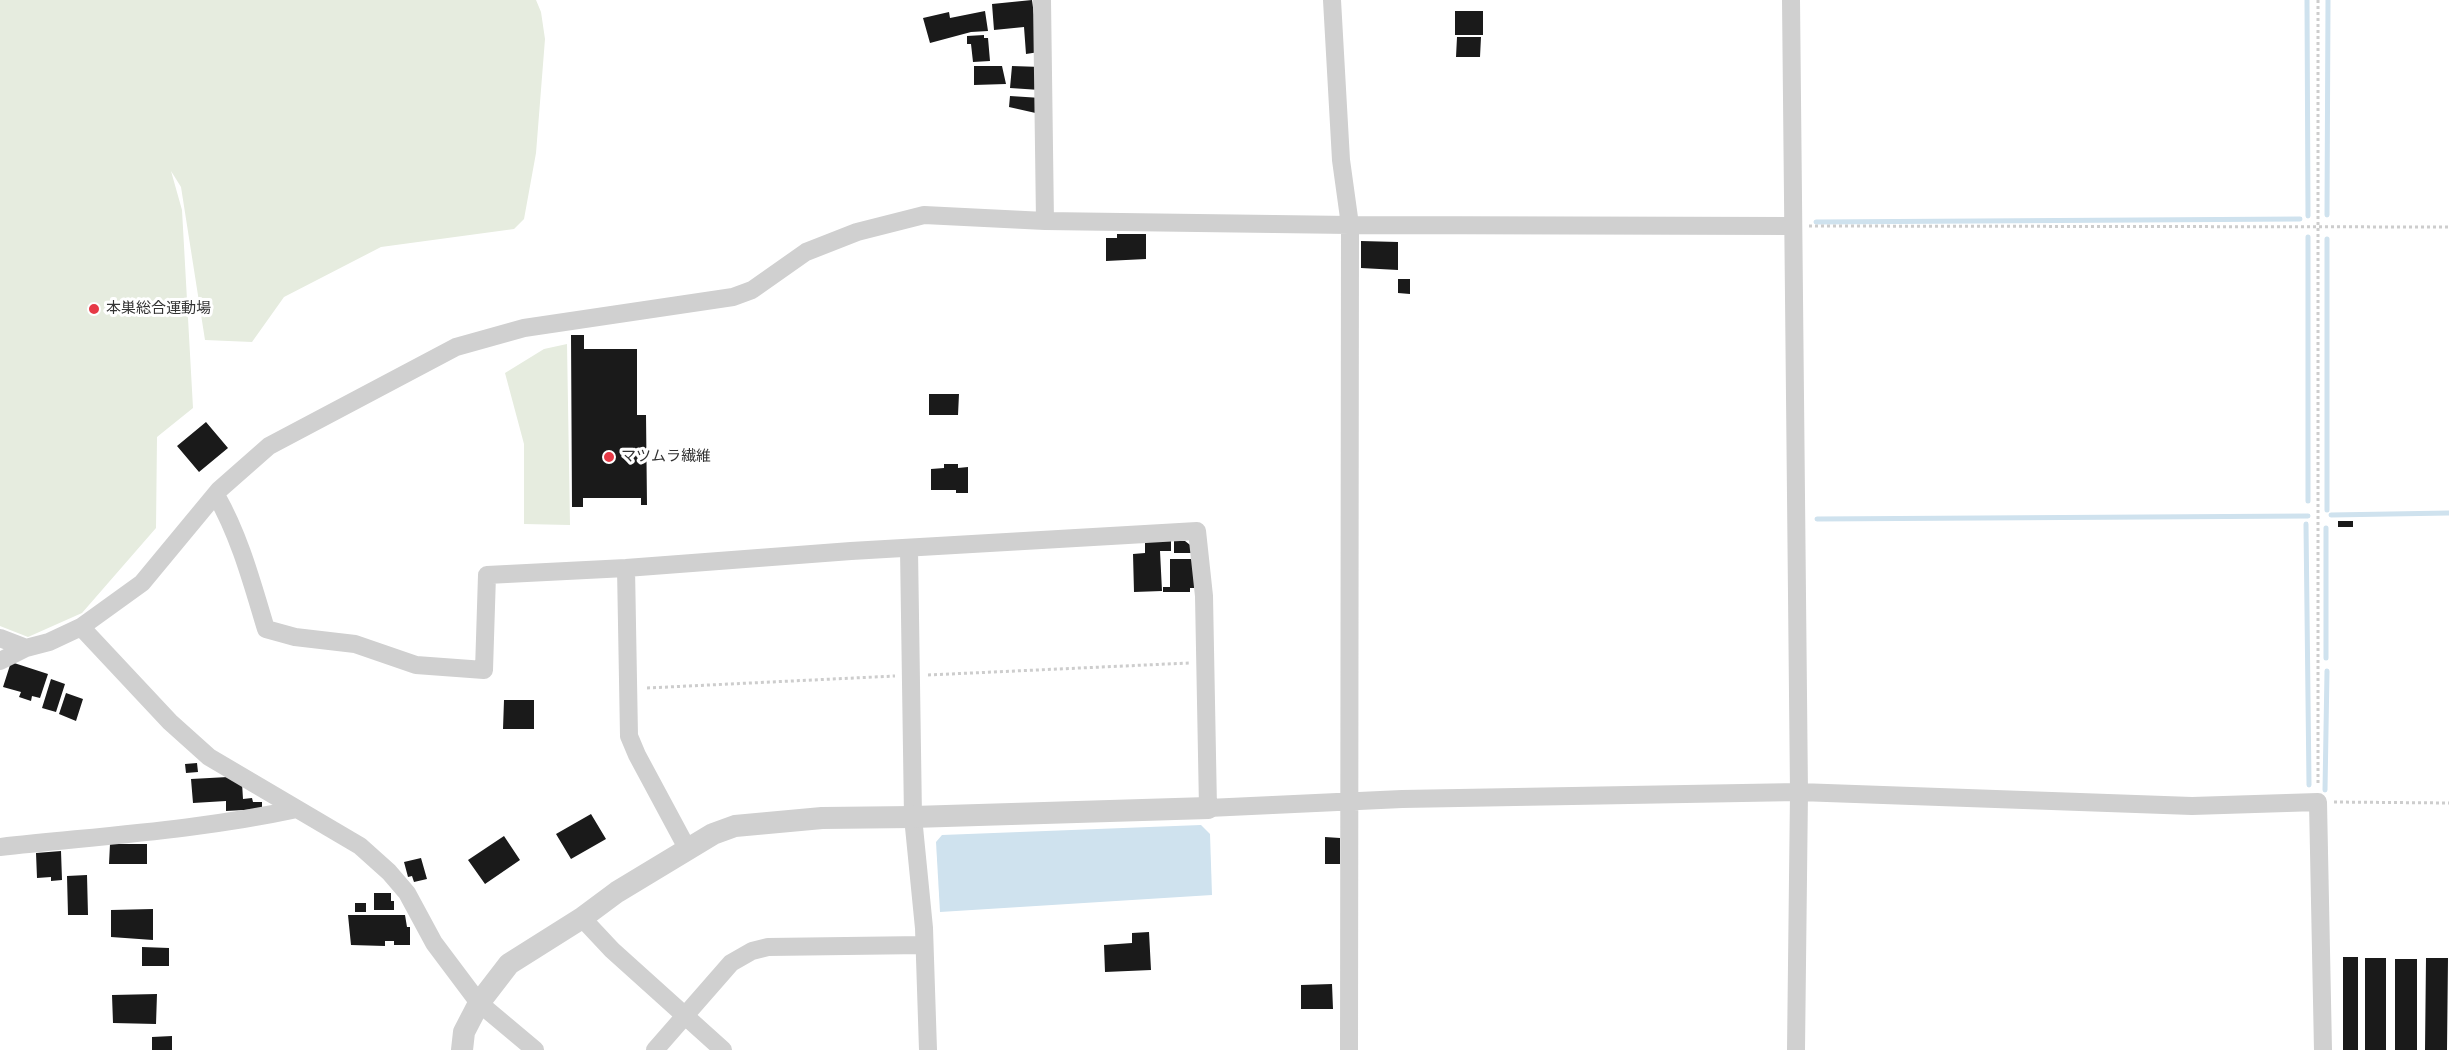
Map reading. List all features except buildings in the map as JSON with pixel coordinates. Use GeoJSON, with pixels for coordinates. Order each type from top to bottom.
{"type":"FeatureCollection","features":[{"type":"Feature","properties":{"kind":"street"},"geometry":{"type":"LineString","coordinates":[[1042,0],[1045,220]]}},
{"type":"Feature","properties":{"kind":"street"},"geometry":{"type":"LineString","coordinates":[[1332,0],[1341,160],[1350,225],[1349,1050]]}},
{"type":"Feature","properties":{"kind":"street"},"geometry":{"type":"LineString","coordinates":[[1791,0],[1799,792],[1796,1050]]}},
{"type":"Feature","properties":{"kind":"street"},"geometry":{"type":"LineString","coordinates":[[0,661],[26,648],[49,642],[81,627],[142,584],[216,495],[268,446],[456,347],[524,328],[733,297],[752,290],[806,252],[857,232],[924,215],[1045,220],[1350,225],[1792,226]]}},
{"type":"Feature","properties":{"kind":"street"},"geometry":{"type":"LineString","coordinates":[[216,495],[235,531],[266,629],[295,637],[355,644],[416,664],[484,670],[487,575],[1197,531],[1204,596],[1208,808]]}},
{"type":"Feature","properties":{"kind":"street"},"geometry":{"type":"LineString","coordinates":[[909,549],[913,817],[924,945],[928,1050]]}},
{"type":"Feature","properties":{"kind":"street"},"geometry":{"type":"LineString","coordinates":[[626,568],[629,736],[688,850]]}},
{"type":"Feature","properties":{"kind":"street"},"geometry":{"type":"LineString","coordinates":[[81,627],[170,722],[209,757],[360,846],[389,872],[407,893],[434,943],[479,1003],[535,1050]]}},
{"type":"Feature","properties":{"kind":"street"},"geometry":{"type":"LineString","coordinates":[[0,638],[26,648]]}},
{"type":"Feature","properties":{"kind":"street"},"geometry":{"type":"LineString","coordinates":[[462,1050],[464,1032],[479,1003],[509,964],[582,918],[617,892],[713,834],[749,823],[822,818],[1208,808],[1349,801],[1799,792],[2192,806],[2318,802],[2323,1050]]}},
{"type":"Feature","properties":{"kind":"street"},"geometry":{"type":"LineString","coordinates":[[0,847],[253,819],[297,809]]}},
{"type":"Feature","properties":{"kind":"street"},"geometry":{"type":"LineString","coordinates":[[582,918],[612,950],[723,1050]]}},
{"type":"Feature","properties":{"kind":"street"},"geometry":{"type":"LineString","coordinates":[[655,1050],[731,963],[752,951],[768,947],[924,945]]}},
{"type":"Feature","properties":{"kind":"path"},"geometry":{"type":"LineString","coordinates":[[2318,0],[2318,802],[2449,803]]}},
{"type":"Feature","properties":{"kind":"path"},"geometry":{"type":"LineString","coordinates":[[1792,226],[2449,227]]}},
{"type":"Feature","properties":{"kind":"shaded area"},"geometry":{"type":"Polygon","coordinates":[[[0,0],[536,0],[541,12],[545,39],[536,153],[524,219],[514,229],[381,247],[284,297],[252,342],[205,340],[181,187],[171,171],[182,210],[193,408],[157,437],[156,528],[82,613],[28,637],[0,626],[0,0]]]}},
{"type":"Feature","properties":{"kind":"shaded area"},"geometry":{"type":"Polygon","coordinates":[[[567,344],[570,525],[524,524],[524,444],[505,373],[544,349],[567,344]]]}},
{"type":"Feature","properties":{"kind":"water"},"geometry":{"type":"Polygon","coordinates":[[[1201,825],[1210,834],[1212,895],[940,912],[936,842],[942,835],[1201,825]]]}},
{"type":"Feature","properties":{"kind":"waterway"},"geometry":{"type":"LineString","coordinates":[[2307,0],[2308,216]]}},
{"type":"Feature","properties":{"kind":"waterway"},"geometry":{"type":"LineString","coordinates":[[2327,215],[2328,0]]}},
{"type":"Feature","properties":{"kind":"waterway"},"geometry":{"type":"LineString","coordinates":[[1816,222],[2300,219]]}},
{"type":"Feature","properties":{"kind":"waterway"},"geometry":{"type":"LineString","coordinates":[[2308,237],[2308,501]]}},
{"type":"Feature","properties":{"kind":"waterway"},"geometry":{"type":"LineString","coordinates":[[2327,239],[2327,510]]}},
{"type":"Feature","properties":{"kind":"waterway"},"geometry":{"type":"LineString","coordinates":[[2331,515],[2449,513]]}},
{"type":"Feature","properties":{"kind":"waterway"},"geometry":{"type":"LineString","coordinates":[[1817,519],[2308,516]]}},
{"type":"Feature","properties":{"kind":"waterway"},"geometry":{"type":"LineString","coordinates":[[2306,524],[2309,785]]}},
{"type":"Feature","properties":{"kind":"waterway"},"geometry":{"type":"LineString","coordinates":[[2326,528],[2326,658]]}},
{"type":"Feature","properties":{"kind":"waterway"},"geometry":{"type":"LineString","coordinates":[[2325,790],[2327,671]]}},
{"type":"Feature","properties":{"kind":"place","name":"本巣総合運動場"},"geometry":{"type":"Point","coordinates":[94,309]}},
{"type":"Feature","properties":{"kind":"place","name":"マツムラ繊維"},"geometry":{"type":"Point","coordinates":[609,457]}}]}
